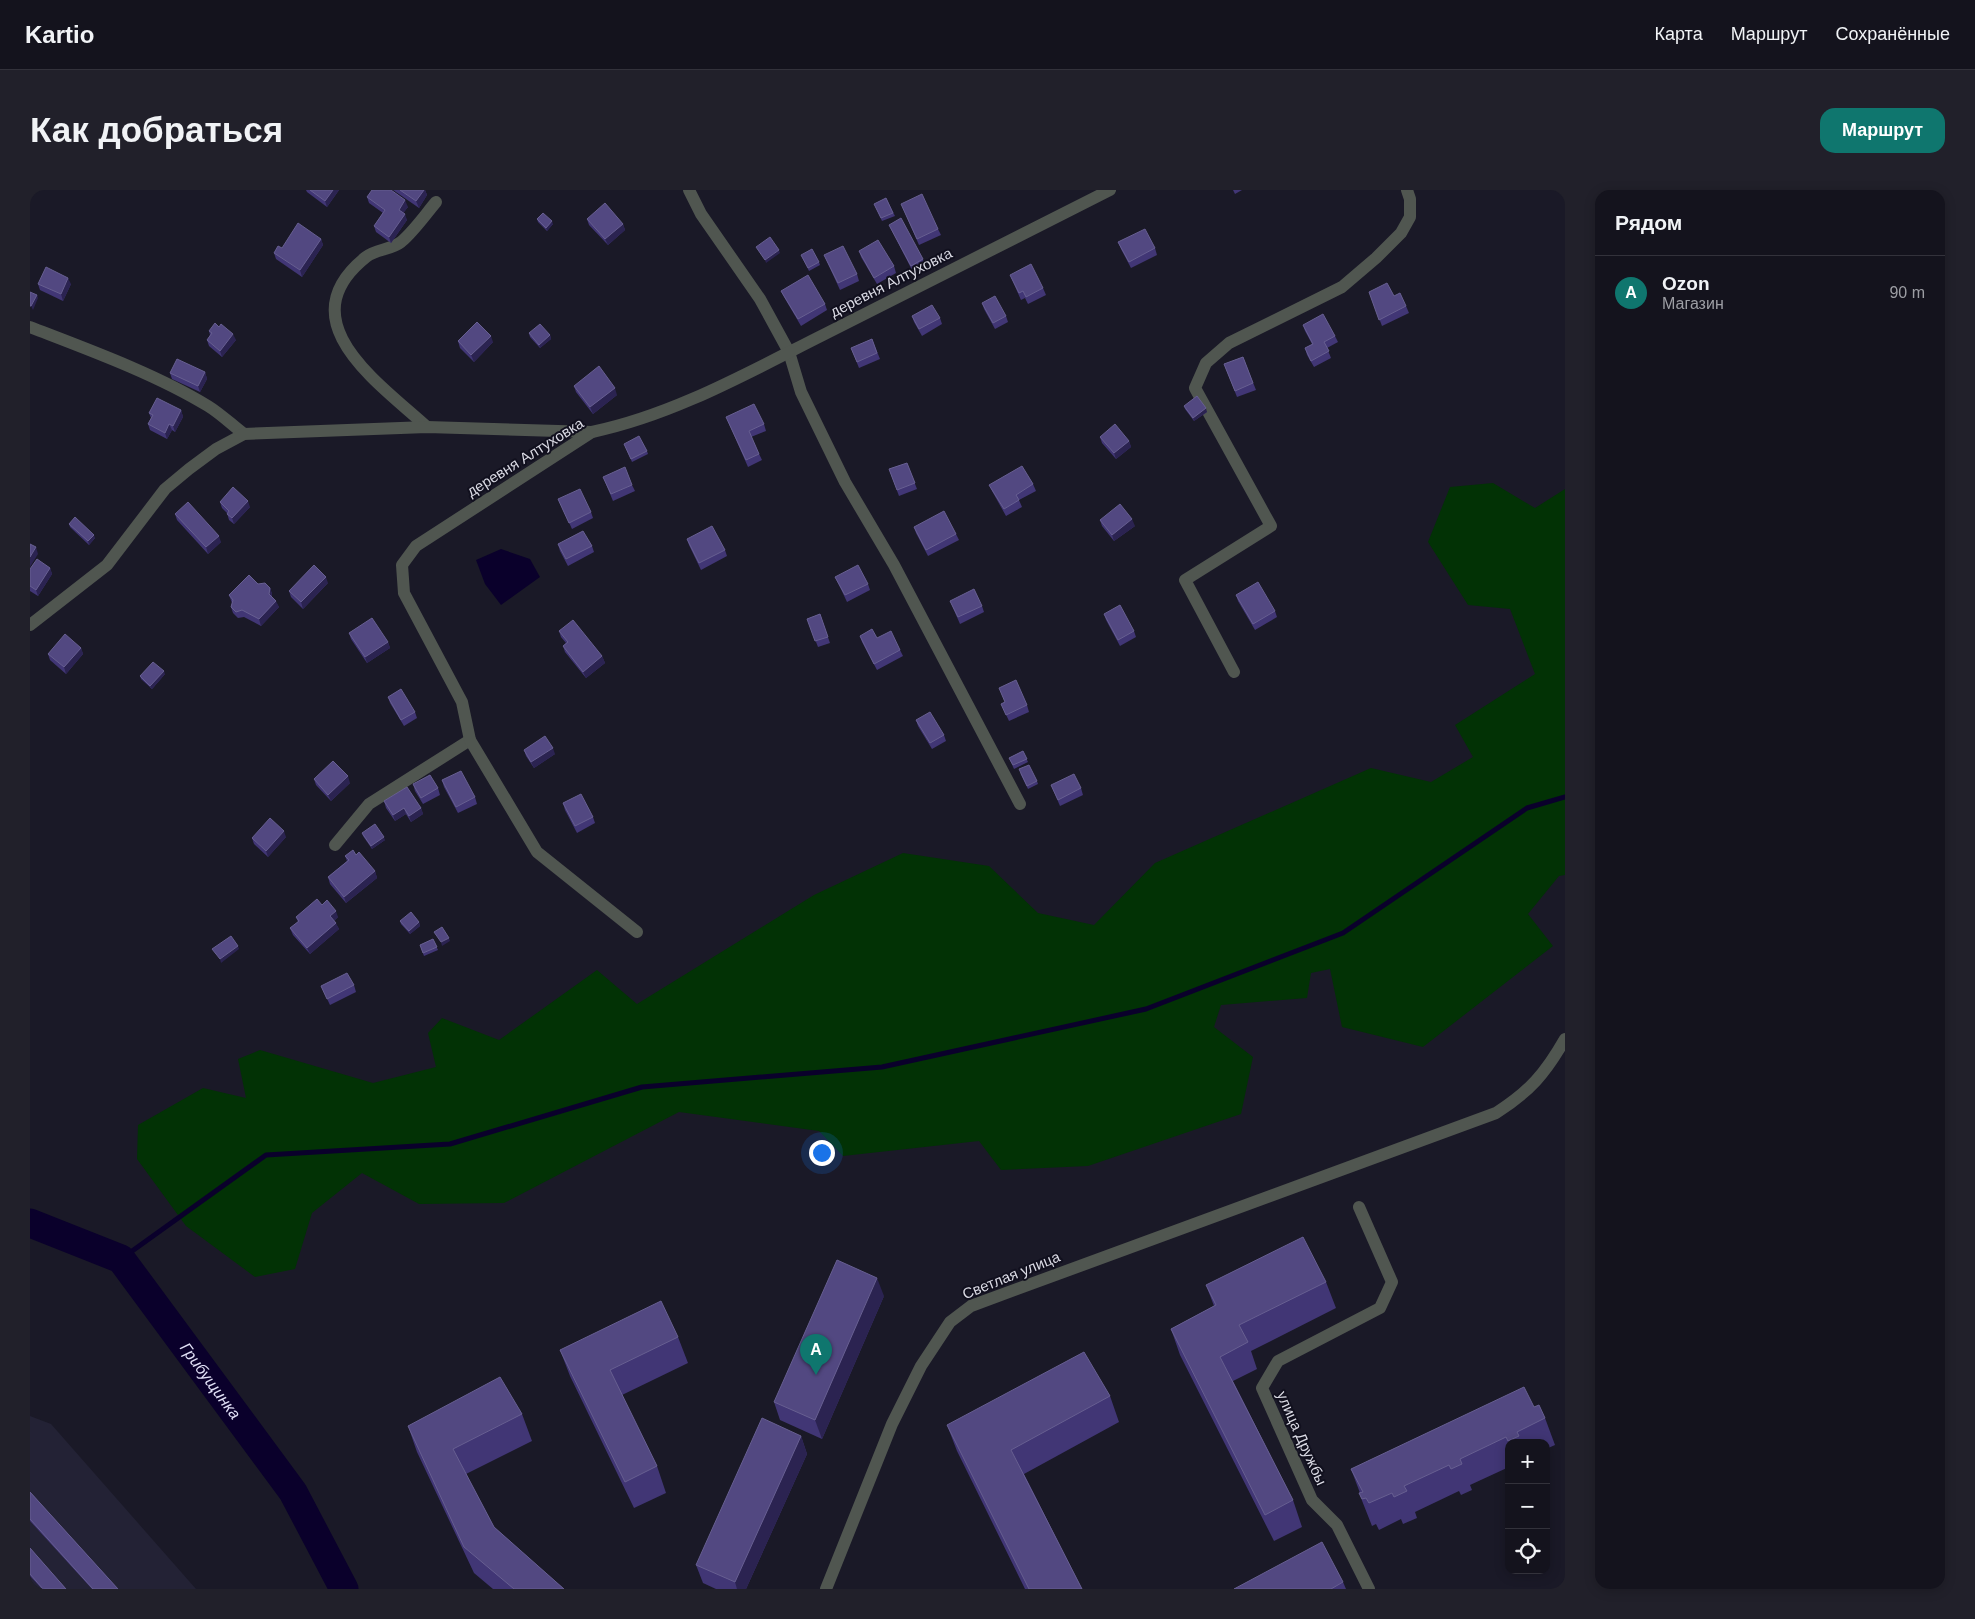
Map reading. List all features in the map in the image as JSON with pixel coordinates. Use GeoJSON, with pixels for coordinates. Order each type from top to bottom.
{"type":"FeatureCollection","features":[{"type":"Feature","properties":{"kind":"street"},"geometry":{"type":"LineString","coordinates":[[689,190],[701,214],[760,298],[789,352],[801,392],[845,482],[894,565],[1020,804]]}},
{"type":"Feature","properties":{"kind":"street","name":"деревня Алтуховка"},"geometry":{"type":"LineString","coordinates":[[637,932],[537,852],[470,740],[462,702],[404,593],[402,565],[416,546],[592,432],[616,427],[680,404],[789,352],[1110,190]]}},
{"type":"Feature","properties":{"kind":"street"},"geometry":{"type":"LineString","coordinates":[[1234,672],[1185,580],[1271,526],[1195,388],[1206,364],[1229,343],[1342,287],[1376,258],[1401,233],[1410,217],[1410,199],[1407,190]]}},
{"type":"Feature","properties":{"kind":"street"},"geometry":{"type":"LineString","coordinates":[[427,428],[359,364],[343,344],[334,321],[335,303],[340,288],[350,272],[367,256],[400,243],[436,202]]}},
{"type":"Feature","properties":{"kind":"street"},"geometry":{"type":"LineString","coordinates":[[30,327],[101,355],[209,406],[244,434]]}},
{"type":"Feature","properties":{"kind":"street"},"geometry":{"type":"LineString","coordinates":[[30,625],[107,565],[166,490],[183,474],[216,449],[244,434],[427,428],[592,432]]}},
{"type":"Feature","properties":{"kind":"street"},"geometry":{"type":"LineString","coordinates":[[335,845],[369,804],[470,740]]}},
{"type":"Feature","properties":{"kind":"street","name":"Светлая улица"},"geometry":{"type":"LineString","coordinates":[[828,1588],[892,1424],[921,1366],[950,1322],[971,1306],[1360,1161],[1496,1113],[1528,1090],[1551,1063],[1565,1039]]}},
{"type":"Feature","properties":{"kind":"street","name":"улица Дружбы"},"geometry":{"type":"LineString","coordinates":[[1359,1207],[1392,1282],[1380,1308],[1278,1361],[1262,1388],[1312,1500],[1337,1525],[1369,1589]]}},
{"type":"Feature","properties":{"kind":"shaded area"},"geometry":{"type":"Polygon","coordinates":[[[501,549],[530,559],[540,577],[501,605],[485,584],[476,560],[501,549]]]}},
{"type":"Feature","properties":{"kind":"shaded area"},"geometry":{"type":"Polygon","coordinates":[[[30,1416],[51,1424],[196,1589],[30,1589],[30,1416]]]}},
{"type":"Feature","properties":{"kind":"green space"},"geometry":{"type":"Polygon","coordinates":[[[1493,483],[1535,508],[1565,489],[1565,875],[1559,876],[1528,914],[1553,946],[1423,1047],[1342,1027],[1330,969],[1311,973],[1307,998],[1221,1005],[1214,1027],[1253,1057],[1241,1114],[1088,1166],[1001,1170],[979,1141],[843,1156],[819,1131],[679,1112],[504,1203],[419,1204],[362,1173],[312,1213],[295,1269],[255,1277],[186,1226],[137,1159],[138,1125],[203,1088],[246,1098],[238,1059],[260,1050],[373,1083],[436,1067],[428,1033],[442,1018],[499,1040],[597,970],[637,1004],[814,895],[903,853],[989,866],[1038,913],[1094,925],[1155,863],[1371,768],[1431,782],[1473,757],[1455,725],[1535,674],[1510,609],[1468,605],[1428,542],[1450,487],[1493,483]]]}},
{"type":"Feature","properties":{"kind":"building"},"geometry":{"type":"Polygon","coordinates":[[[310,190],[333,190],[325,201],[310,190]]]}},
{"type":"Feature","properties":{"kind":"building"},"geometry":{"type":"Polygon","coordinates":[[[372,190],[391,190],[405,200],[399,210],[405,214],[389,237],[374,226],[385,210],[367,197],[372,190]]]}},
{"type":"Feature","properties":{"kind":"building"},"geometry":{"type":"Polygon","coordinates":[[[400,190],[424,190],[416,201],[400,190]]]}},
{"type":"Feature","properties":{"kind":"building"},"geometry":{"type":"Polygon","coordinates":[[[922,194],[938,229],[917,239],[901,204],[922,194]]]}},
{"type":"Feature","properties":{"kind":"building"},"geometry":{"type":"Polygon","coordinates":[[[886,198],[893,213],[881,218],[874,204],[886,198]]]}},
{"type":"Feature","properties":{"kind":"building"},"geometry":{"type":"Polygon","coordinates":[[[605,203],[623,224],[605,239],[587,219],[605,203]]]}},
{"type":"Feature","properties":{"kind":"building"},"geometry":{"type":"Polygon","coordinates":[[[543,213],[552,221],[546,228],[537,219],[543,213]]]}},
{"type":"Feature","properties":{"kind":"building"},"geometry":{"type":"Polygon","coordinates":[[[901,218],[923,259],[911,266],[889,225],[901,218]]]}},
{"type":"Feature","properties":{"kind":"building"},"geometry":{"type":"Polygon","coordinates":[[[298,223],[321,239],[300,270],[274,253],[278,246],[282,248],[298,223]]]}},
{"type":"Feature","properties":{"kind":"building"},"geometry":{"type":"Polygon","coordinates":[[[1145,229],[1155,248],[1129,262],[1118,242],[1145,229]]]}},
{"type":"Feature","properties":{"kind":"building"},"geometry":{"type":"Polygon","coordinates":[[[770,237],[779,250],[765,260],[756,247],[770,237]]]}},
{"type":"Feature","properties":{"kind":"building"},"geometry":{"type":"Polygon","coordinates":[[[878,240],[894,266],[874,278],[859,251],[878,240]]]}},
{"type":"Feature","properties":{"kind":"building"},"geometry":{"type":"Polygon","coordinates":[[[843,246],[857,274],[838,283],[824,255],[843,246]]]}},
{"type":"Feature","properties":{"kind":"building"},"geometry":{"type":"Polygon","coordinates":[[[812,249],[819,262],[808,268],[801,255],[812,249]]]}},
{"type":"Feature","properties":{"kind":"building"},"geometry":{"type":"Polygon","coordinates":[[[1031,264],[1043,288],[1026,297],[1023,291],[1019,293],[1010,275],[1031,264]]]}},
{"type":"Feature","properties":{"kind":"building"},"geometry":{"type":"Polygon","coordinates":[[[46,267],[68,278],[61,294],[38,284],[46,267]]]}},
{"type":"Feature","properties":{"kind":"building"},"geometry":{"type":"Polygon","coordinates":[[[808,275],[825,304],[798,319],[781,291],[808,275]]]}},
{"type":"Feature","properties":{"kind":"building"},"geometry":{"type":"Polygon","coordinates":[[[1387,283],[1394,296],[1400,293],[1406,306],[1379,320],[1369,292],[1387,283]]]}},
{"type":"Feature","properties":{"kind":"building"},"geometry":{"type":"Polygon","coordinates":[[[30,292],[37,295],[31,306],[30,306],[30,292]]]}},
{"type":"Feature","properties":{"kind":"building"},"geometry":{"type":"Polygon","coordinates":[[[995,296],[1006,316],[993,323],[982,303],[995,296]]]}},
{"type":"Feature","properties":{"kind":"building"},"geometry":{"type":"Polygon","coordinates":[[[932,305],[940,318],[919,329],[912,316],[932,305]]]}},
{"type":"Feature","properties":{"kind":"building"},"geometry":{"type":"Polygon","coordinates":[[[1323,314],[1335,336],[1324,342],[1329,351],[1311,361],[1305,348],[1313,344],[1303,325],[1323,314]]]}},
{"type":"Feature","properties":{"kind":"building"},"geometry":{"type":"Polygon","coordinates":[[[477,322],[491,336],[471,355],[458,341],[477,322]]]}},
{"type":"Feature","properties":{"kind":"building"},"geometry":{"type":"Polygon","coordinates":[[[215,323],[219,327],[221,324],[233,334],[220,351],[207,340],[212,333],[209,331],[215,323]]]}},
{"type":"Feature","properties":{"kind":"building"},"geometry":{"type":"Polygon","coordinates":[[[540,324],[550,335],[539,345],[529,333],[540,324]]]}},
{"type":"Feature","properties":{"kind":"building"},"geometry":{"type":"Polygon","coordinates":[[[872,339],[877,353],[857,362],[851,348],[872,339]]]}},
{"type":"Feature","properties":{"kind":"building"},"geometry":{"type":"Polygon","coordinates":[[[1243,357],[1253,383],[1235,391],[1224,364],[1243,357]]]}},
{"type":"Feature","properties":{"kind":"building"},"geometry":{"type":"Polygon","coordinates":[[[177,359],[205,372],[198,386],[170,373],[177,359]]]}},
{"type":"Feature","properties":{"kind":"building"},"geometry":{"type":"Polygon","coordinates":[[[599,366],[615,388],[590,407],[574,386],[599,366]]]}},
{"type":"Feature","properties":{"kind":"building"},"geometry":{"type":"Polygon","coordinates":[[[1197,396],[1206,408],[1193,418],[1184,406],[1197,396]]]}},
{"type":"Feature","properties":{"kind":"building"},"geometry":{"type":"Polygon","coordinates":[[[157,398],[181,410],[173,426],[169,424],[165,433],[148,424],[153,415],[149,413],[157,398]]]}},
{"type":"Feature","properties":{"kind":"building"},"geometry":{"type":"Polygon","coordinates":[[[754,404],[764,424],[749,431],[759,454],[746,460],[726,417],[754,404]]]}},
{"type":"Feature","properties":{"kind":"building"},"geometry":{"type":"Polygon","coordinates":[[[1115,424],[1129,441],[1114,453],[1100,437],[1115,424]]]}},
{"type":"Feature","properties":{"kind":"building"},"geometry":{"type":"Polygon","coordinates":[[[639,436],[647,451],[631,459],[624,444],[639,436]]]}},
{"type":"Feature","properties":{"kind":"building"},"geometry":{"type":"Polygon","coordinates":[[[907,463],[915,483],[897,490],[889,469],[907,463]]]}},
{"type":"Feature","properties":{"kind":"building"},"geometry":{"type":"Polygon","coordinates":[[[1022,466],[1033,484],[1016,495],[1019,500],[1004,509],[989,485],[1022,466]]]}},
{"type":"Feature","properties":{"kind":"building"},"geometry":{"type":"Polygon","coordinates":[[[625,467],[632,485],[611,494],[603,477],[625,467]]]}},
{"type":"Feature","properties":{"kind":"building"},"geometry":{"type":"Polygon","coordinates":[[[233,487],[248,501],[232,518],[227,514],[229,511],[220,502],[233,487]]]}},
{"type":"Feature","properties":{"kind":"building"},"geometry":{"type":"Polygon","coordinates":[[[580,489],[591,512],[569,523],[558,499],[580,489]]]}},
{"type":"Feature","properties":{"kind":"building"},"geometry":{"type":"Polygon","coordinates":[[[188,502],[219,536],[206,547],[175,514],[188,502]]]}},
{"type":"Feature","properties":{"kind":"building"},"geometry":{"type":"Polygon","coordinates":[[[1120,504],[1132,519],[1112,535],[1100,520],[1120,504]]]}},
{"type":"Feature","properties":{"kind":"building"},"geometry":{"type":"Polygon","coordinates":[[[944,511],[956,534],[926,550],[914,527],[944,511]]]}},
{"type":"Feature","properties":{"kind":"building"},"geometry":{"type":"Polygon","coordinates":[[[75,517],[94,535],[88,541],[69,524],[75,517]]]}},
{"type":"Feature","properties":{"kind":"building"},"geometry":{"type":"Polygon","coordinates":[[[712,526],[725,550],[699,563],[687,539],[712,526]]]}},
{"type":"Feature","properties":{"kind":"building"},"geometry":{"type":"Polygon","coordinates":[[[583,531],[592,546],[566,559],[558,544],[583,531]]]}},
{"type":"Feature","properties":{"kind":"building"},"geometry":{"type":"Polygon","coordinates":[[[30,544],[36,547],[30,557],[30,544]]]}},
{"type":"Feature","properties":{"kind":"building"},"geometry":{"type":"Polygon","coordinates":[[[37,559],[50,568],[36,590],[30,586],[30,569],[37,559]]]}},
{"type":"Feature","properties":{"kind":"building"},"geometry":{"type":"Polygon","coordinates":[[[314,565],[326,577],[301,602],[289,591],[314,565]]]}},
{"type":"Feature","properties":{"kind":"building"},"geometry":{"type":"Polygon","coordinates":[[[858,565],[868,584],[845,595],[835,577],[858,565]]]}},
{"type":"Feature","properties":{"kind":"building"},"geometry":{"type":"Polygon","coordinates":[[[249,575],[258,584],[265,583],[270,588],[269,594],[276,601],[259,619],[242,610],[236,612],[231,607],[233,600],[229,595],[249,575]]]}},
{"type":"Feature","properties":{"kind":"building"},"geometry":{"type":"Polygon","coordinates":[[[1258,582],[1275,611],[1253,624],[1236,595],[1258,582]]]}},
{"type":"Feature","properties":{"kind":"building"},"geometry":{"type":"Polygon","coordinates":[[[974,589],[982,606],[958,617],[950,601],[974,589]]]}},
{"type":"Feature","properties":{"kind":"building"},"geometry":{"type":"Polygon","coordinates":[[[1120,605],[1134,631],[1118,640],[1104,614],[1120,605]]]}},
{"type":"Feature","properties":{"kind":"building"},"geometry":{"type":"Polygon","coordinates":[[[820,614],[828,637],[815,641],[807,619],[820,614]]]}},
{"type":"Feature","properties":{"kind":"building"},"geometry":{"type":"Polygon","coordinates":[[[372,618],[388,642],[365,657],[349,633],[372,618]]]}},
{"type":"Feature","properties":{"kind":"building"},"geometry":{"type":"Polygon","coordinates":[[[573,620],[602,656],[583,672],[563,646],[568,642],[559,631],[573,620]]]}},
{"type":"Feature","properties":{"kind":"building"},"geometry":{"type":"Polygon","coordinates":[[[872,629],[877,638],[891,631],[900,650],[874,664],[860,636],[872,629]]]}},
{"type":"Feature","properties":{"kind":"building"},"geometry":{"type":"Polygon","coordinates":[[[65,634],[81,648],[64,667],[48,654],[65,634]]]}},
{"type":"Feature","properties":{"kind":"building"},"geometry":{"type":"Polygon","coordinates":[[[153,662],[164,671],[150,686],[140,676],[153,662]]]}},
{"type":"Feature","properties":{"kind":"building"},"geometry":{"type":"Polygon","coordinates":[[[1016,680],[1027,705],[1006,715],[1001,704],[1005,702],[999,688],[1016,680]]]}},
{"type":"Feature","properties":{"kind":"building"},"geometry":{"type":"Polygon","coordinates":[[[401,689],[415,712],[401,720],[388,697],[401,689]]]}},
{"type":"Feature","properties":{"kind":"building"},"geometry":{"type":"Polygon","coordinates":[[[930,712],[944,735],[930,743],[916,720],[930,712]]]}},
{"type":"Feature","properties":{"kind":"building"},"geometry":{"type":"Polygon","coordinates":[[[545,736],[553,748],[531,762],[524,750],[545,736]]]}},
{"type":"Feature","properties":{"kind":"building"},"geometry":{"type":"Polygon","coordinates":[[[1023,751],[1027,759],[1013,765],[1009,758],[1023,751]]]}},
{"type":"Feature","properties":{"kind":"building"},"geometry":{"type":"Polygon","coordinates":[[[333,761],[348,776],[328,795],[314,779],[333,761]]]}},
{"type":"Feature","properties":{"kind":"building"},"geometry":{"type":"Polygon","coordinates":[[[1029,765],[1037,781],[1027,786],[1019,769],[1029,765]]]}},
{"type":"Feature","properties":{"kind":"building"},"geometry":{"type":"Polygon","coordinates":[[[461,771],[475,797],[456,807],[442,780],[461,771]]]}},
{"type":"Feature","properties":{"kind":"building"},"geometry":{"type":"Polygon","coordinates":[[[1074,774],[1081,788],[1058,800],[1051,785],[1074,774]]]}},
{"type":"Feature","properties":{"kind":"building"},"geometry":{"type":"Polygon","coordinates":[[[430,775],[438,788],[421,798],[413,784],[430,775]]]}},
{"type":"Feature","properties":{"kind":"building"},"geometry":{"type":"Polygon","coordinates":[[[407,787],[421,808],[409,816],[404,808],[393,815],[384,801],[407,787]]]}},
{"type":"Feature","properties":{"kind":"building"},"geometry":{"type":"Polygon","coordinates":[[[581,794],[593,817],[575,826],[563,803],[581,794]]]}},
{"type":"Feature","properties":{"kind":"building"},"geometry":{"type":"Polygon","coordinates":[[[270,818],[284,831],[266,851],[252,838],[270,818]]]}},
{"type":"Feature","properties":{"kind":"building"},"geometry":{"type":"Polygon","coordinates":[[[375,824],[384,837],[371,846],[362,833],[375,824]]]}},
{"type":"Feature","properties":{"kind":"building"},"geometry":{"type":"Polygon","coordinates":[[[353,850],[356,855],[359,852],[375,871],[344,897],[328,877],[349,860],[345,856],[353,850]]]}},
{"type":"Feature","properties":{"kind":"building"},"geometry":{"type":"Polygon","coordinates":[[[317,899],[322,905],[327,900],[336,911],[330,916],[336,923],[307,948],[290,928],[299,921],[296,917],[317,899]]]}},
{"type":"Feature","properties":{"kind":"building"},"geometry":{"type":"Polygon","coordinates":[[[411,912],[419,922],[409,931],[400,921],[411,912]]]}},
{"type":"Feature","properties":{"kind":"building"},"geometry":{"type":"Polygon","coordinates":[[[442,927],[449,938],[441,942],[434,932],[442,927]]]}},
{"type":"Feature","properties":{"kind":"building"},"geometry":{"type":"Polygon","coordinates":[[[231,936],[238,946],[220,959],[212,949],[231,936]]]}},
{"type":"Feature","properties":{"kind":"building"},"geometry":{"type":"Polygon","coordinates":[[[433,939],[437,947],[423,953],[420,945],[433,939]]]}},
{"type":"Feature","properties":{"kind":"building"},"geometry":{"type":"Polygon","coordinates":[[[347,973],[354,985],[327,999],[321,986],[347,973]]]}},
{"type":"Feature","properties":{"kind":"building"},"geometry":{"type":"Polygon","coordinates":[[[1303,1237],[1326,1282],[1239,1325],[1248,1342],[1220,1357],[1293,1500],[1265,1515],[1171,1329],[1216,1305],[1206,1285],[1303,1237]]]}},
{"type":"Feature","properties":{"kind":"building"},"geometry":{"type":"Polygon","coordinates":[[[837,1260],[877,1278],[815,1420],[774,1402],[837,1260]]]}},
{"type":"Feature","properties":{"kind":"building"},"geometry":{"type":"Polygon","coordinates":[[[661,1301],[678,1337],[610,1370],[657,1466],[625,1482],[560,1350],[661,1301]]]}},
{"type":"Feature","properties":{"kind":"building"},"geometry":{"type":"Polygon","coordinates":[[[1084,1352],[1110,1396],[1011,1450],[1082,1589],[1029,1589],[947,1425],[1084,1352]]]}},
{"type":"Feature","properties":{"kind":"building"},"geometry":{"type":"Polygon","coordinates":[[[500,1377],[522,1414],[453,1449],[494,1527],[564,1589],[514,1589],[464,1547],[408,1426],[500,1377]]]}},
{"type":"Feature","properties":{"kind":"building"},"geometry":{"type":"Polygon","coordinates":[[[1524,1387],[1534,1407],[1539,1405],[1545,1418],[1517,1432],[1519,1436],[1512,1439],[1507,1439],[1506,1437],[1460,1459],[1462,1464],[1451,1469],[1449,1465],[1404,1486],[1407,1491],[1394,1497],[1392,1493],[1369,1503],[1366,1498],[1362,1499],[1359,1493],[1363,1492],[1351,1469],[1524,1387]]]}},
{"type":"Feature","properties":{"kind":"building"},"geometry":{"type":"Polygon","coordinates":[[[762,1418],[801,1436],[735,1582],[696,1565],[762,1418]]]}},
{"type":"Feature","properties":{"kind":"building"},"geometry":{"type":"Polygon","coordinates":[[[30,1492],[118,1589],[93,1589],[30,1519],[30,1492]]]}},
{"type":"Feature","properties":{"kind":"building"},"geometry":{"type":"Polygon","coordinates":[[[1322,1542],[1343,1582],[1331,1589],[1234,1589],[1322,1542]]]}},
{"type":"Feature","properties":{"kind":"building"},"geometry":{"type":"Polygon","coordinates":[[[30,1548],[66,1589],[43,1589],[30,1574],[30,1548]]]}},
{"type":"Feature","properties":{"kind":"waterway"},"geometry":{"type":"LineString","coordinates":[[121,1259],[266,1155],[450,1144],[642,1087],[882,1067],[1146,1009],[1343,933],[1527,808],[1565,797]]}},
{"type":"Feature","properties":{"kind":"waterway","name":"Грибущинка"},"geometry":{"type":"LineString","coordinates":[[30,1223],[121,1259],[293,1492],[344,1589]]}},
{"type":"Feature","properties":{"kind":"place","name":"Ozon"},"geometry":{"type":"Point","coordinates":[816,1375]}}]}
